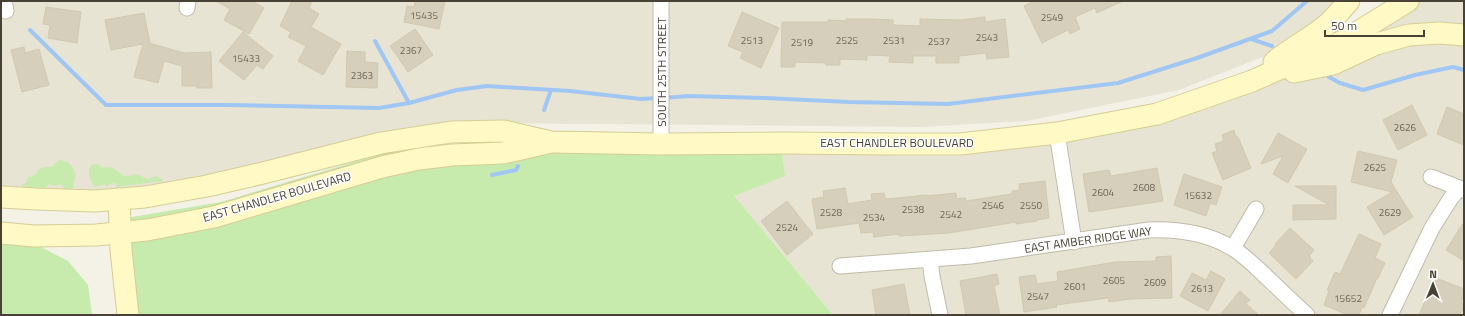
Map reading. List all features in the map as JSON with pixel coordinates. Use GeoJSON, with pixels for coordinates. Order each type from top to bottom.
{"type":"FeatureCollection","features":[{"type":"Feature","properties":{"kind":"main road"},"geometry":{"type":"LineString","coordinates":[[1252,81],[1287,51],[1303,42],[1329,22],[1349,1]]}},
{"type":"Feature","properties":{"kind":"main road","name":"EAST CHANDLER BOULEVARD"},"geometry":{"type":"LineString","coordinates":[[1,196],[95,201],[145,197],[207,186],[381,143],[451,132],[504,131],[551,142],[661,144],[781,142],[960,144],[1057,133],[1157,114],[1252,81],[1345,40],[1408,1]]}},
{"type":"Feature","properties":{"kind":"main road"},"geometry":{"type":"LineString","coordinates":[[1252,81],[1333,64],[1376,44],[1409,36],[1439,33],[1464,35]]}},
{"type":"Feature","properties":{"kind":"main road","name":"EAST CHANDLER BOULEVARD"},"geometry":{"type":"LineString","coordinates":[[1,234],[34,236],[96,236],[147,230],[214,217],[389,165],[419,159],[452,155],[503,153],[551,142]]}},
{"type":"Feature","properties":{"kind":"main road"},"geometry":{"type":"LineString","coordinates":[[119,199],[121,250],[128,315]]}},
{"type":"Feature","properties":{"kind":"street","name":"SOUTH 25TH STREET"},"geometry":{"type":"LineString","coordinates":[[661,1],[661,144]]}},
{"type":"Feature","properties":{"kind":"street"},"geometry":{"type":"LineString","coordinates":[[1057,133],[1074,242]]}},
{"type":"Feature","properties":{"kind":"street"},"geometry":{"type":"LineString","coordinates":[[1390,315],[1432,228],[1451,198],[1462,189],[1432,177]]}},
{"type":"Feature","properties":{"kind":"street"},"geometry":{"type":"LineString","coordinates":[[1233,248],[1256,209]]}},
{"type":"Feature","properties":{"kind":"street","name":"EAST AMBER RIDGE WAY"},"geometry":{"type":"LineString","coordinates":[[840,266],[971,256],[1149,230],[1172,230],[1194,233],[1233,248],[1308,315]]}},
{"type":"Feature","properties":{"kind":"street"},"geometry":{"type":"LineString","coordinates":[[930,260],[940,315]]}},
{"type":"Feature","properties":{"kind":"shaded area"},"geometry":{"type":"Polygon","coordinates":[[[1,1],[1339,1],[1283,49],[1179,90],[1027,121],[920,127],[473,123],[191,184],[118,192],[1,191],[1,1]]]}},
{"type":"Feature","properties":{"kind":"shaded area"},"geometry":{"type":"Polygon","coordinates":[[[1410,1],[1464,1],[1464,315],[833,315],[733,196],[785,176],[781,143],[890,144],[1157,114],[1410,1]]]}},
{"type":"Feature","properties":{"kind":"green space"},"geometry":{"type":"Polygon","coordinates":[[[491,141],[781,143],[785,176],[734,196],[833,315],[128,315],[120,219],[221,202],[384,153],[491,141]]]}},
{"type":"Feature","properties":{"kind":"green space"},"geometry":{"type":"Polygon","coordinates":[[[59,160],[68,163],[74,169],[76,176],[73,188],[65,189],[61,184],[55,186],[49,184],[45,188],[20,186],[27,181],[28,177],[32,177],[37,173],[39,169],[44,167],[52,167],[59,160]]]}},
{"type":"Feature","properties":{"kind":"green space"},"geometry":{"type":"Polygon","coordinates":[[[93,164],[100,165],[101,168],[113,168],[123,176],[135,174],[148,179],[157,176],[163,181],[116,187],[117,184],[112,183],[106,187],[105,184],[94,187],[89,175],[89,169],[93,164]]]}},
{"type":"Feature","properties":{"kind":"green space"},"geometry":{"type":"Polygon","coordinates":[[[1,239],[33,243],[68,261],[88,285],[92,315],[1,315],[1,239]]]}},
{"type":"Feature","properties":{"kind":"building"},"geometry":{"type":"Polygon","coordinates":[[[216,1],[252,1],[264,8],[249,34],[224,20],[230,9],[216,1]]]}},
{"type":"Feature","properties":{"kind":"building"},"geometry":{"type":"Polygon","coordinates":[[[292,1],[312,1],[309,8],[319,14],[311,27],[341,44],[323,75],[298,61],[306,46],[288,37],[291,32],[280,26],[292,1]]]}},
{"type":"Feature","properties":{"kind":"building"},"geometry":{"type":"Polygon","coordinates":[[[415,1],[445,1],[439,29],[404,22],[407,6],[414,7],[415,1]]]}},
{"type":"Feature","properties":{"kind":"building"},"geometry":{"type":"Polygon","coordinates":[[[1034,1],[1123,1],[1097,13],[1095,8],[1075,17],[1080,29],[1070,34],[1068,30],[1042,43],[1024,6],[1034,1]]]}},
{"type":"Feature","properties":{"kind":"building"},"geometry":{"type":"Polygon","coordinates":[[[46,7],[81,12],[77,43],[48,38],[50,25],[43,24],[46,7]]]}},
{"type":"Feature","properties":{"kind":"building"},"geometry":{"type":"Polygon","coordinates":[[[742,12],[779,28],[761,68],[740,58],[743,52],[728,46],[742,12]]]}},
{"type":"Feature","properties":{"kind":"building"},"geometry":{"type":"Polygon","coordinates":[[[144,13],[149,43],[184,53],[211,52],[212,88],[182,86],[182,66],[164,61],[158,83],[134,77],[143,44],[111,50],[105,20],[144,13]]]}},
{"type":"Feature","properties":{"kind":"building"},"geometry":{"type":"Polygon","coordinates":[[[985,17],[985,22],[1005,19],[1009,57],[987,59],[986,53],[959,56],[959,63],[936,63],[936,56],[913,56],[913,63],[889,62],[890,56],[867,55],[867,60],[840,59],[840,65],[795,62],[795,67],[781,67],[782,22],[828,22],[828,20],[846,21],[846,19],[874,19],[893,20],[893,25],[920,26],[920,19],[960,20],[985,17]]]}},
{"type":"Feature","properties":{"kind":"building"},"geometry":{"type":"Polygon","coordinates":[[[415,29],[433,55],[408,72],[390,46],[415,29]]]}},
{"type":"Feature","properties":{"kind":"building"},"geometry":{"type":"Polygon","coordinates":[[[243,32],[273,56],[263,69],[257,65],[244,80],[219,61],[243,32]]]}},
{"type":"Feature","properties":{"kind":"building"},"geometry":{"type":"Polygon","coordinates":[[[24,47],[25,53],[39,49],[49,85],[22,92],[11,50],[24,47]]]}},
{"type":"Feature","properties":{"kind":"building"},"geometry":{"type":"Polygon","coordinates":[[[347,51],[365,52],[365,62],[378,63],[377,88],[346,87],[347,51]]]}},
{"type":"Feature","properties":{"kind":"building"},"geometry":{"type":"Polygon","coordinates":[[[1412,105],[1427,135],[1398,150],[1383,120],[1412,105]]]}},
{"type":"Feature","properties":{"kind":"building"},"geometry":{"type":"Polygon","coordinates":[[[1447,107],[1464,114],[1464,145],[1437,134],[1447,107]]]}},
{"type":"Feature","properties":{"kind":"building"},"geometry":{"type":"Polygon","coordinates":[[[1234,130],[1251,168],[1223,180],[1212,153],[1217,151],[1215,144],[1224,141],[1222,135],[1234,130]]]}},
{"type":"Feature","properties":{"kind":"building"},"geometry":{"type":"Polygon","coordinates":[[[1278,133],[1307,149],[1288,183],[1273,174],[1283,156],[1261,164],[1278,133]]]}},
{"type":"Feature","properties":{"kind":"building"},"geometry":{"type":"Polygon","coordinates":[[[1358,151],[1397,160],[1391,182],[1413,217],[1384,235],[1367,207],[1392,192],[1351,182],[1358,151]]]}},
{"type":"Feature","properties":{"kind":"building"},"geometry":{"type":"Polygon","coordinates":[[[1157,168],[1163,201],[1089,212],[1083,174],[1109,170],[1111,176],[1157,168]]]}},
{"type":"Feature","properties":{"kind":"building"},"geometry":{"type":"Polygon","coordinates":[[[1184,174],[1222,187],[1216,205],[1210,203],[1206,216],[1174,205],[1184,174]]]}},
{"type":"Feature","properties":{"kind":"building"},"geometry":{"type":"Polygon","coordinates":[[[1045,181],[1049,218],[949,233],[899,236],[899,234],[874,237],[873,232],[861,233],[859,223],[817,229],[812,199],[824,197],[823,191],[845,188],[848,204],[872,200],[871,194],[884,193],[885,198],[887,199],[956,193],[957,199],[965,198],[966,201],[1012,194],[1012,191],[1020,190],[1019,184],[1045,181]]]}},
{"type":"Feature","properties":{"kind":"building"},"geometry":{"type":"Polygon","coordinates":[[[1295,186],[1336,186],[1336,219],[1293,220],[1293,205],[1329,205],[1295,186]]]}},
{"type":"Feature","properties":{"kind":"building"},"geometry":{"type":"Polygon","coordinates":[[[787,201],[813,234],[787,255],[761,221],[787,201]]]}},
{"type":"Feature","properties":{"kind":"building"},"geometry":{"type":"Polygon","coordinates":[[[1464,222],[1464,261],[1446,250],[1464,222]]]}},
{"type":"Feature","properties":{"kind":"building"},"geometry":{"type":"Polygon","coordinates":[[[1290,228],[1314,250],[1309,256],[1313,261],[1296,279],[1269,253],[1290,228]]]}},
{"type":"Feature","properties":{"kind":"building"},"geometry":{"type":"Polygon","coordinates":[[[1359,234],[1381,244],[1375,258],[1385,263],[1364,308],[1362,307],[1359,315],[1348,315],[1324,305],[1329,291],[1327,290],[1335,272],[1340,274],[1359,234]]]}},
{"type":"Feature","properties":{"kind":"building"},"geometry":{"type":"Polygon","coordinates":[[[1171,256],[1172,298],[1130,299],[1109,302],[1108,298],[1056,305],[1057,307],[1024,312],[1019,277],[1035,275],[1037,284],[1058,281],[1057,272],[1115,262],[1156,261],[1156,257],[1171,256]]]}},
{"type":"Feature","properties":{"kind":"building"},"geometry":{"type":"Polygon","coordinates":[[[1211,271],[1225,279],[1208,311],[1180,296],[1192,273],[1206,280],[1211,271]]]}},
{"type":"Feature","properties":{"kind":"building"},"geometry":{"type":"Polygon","coordinates":[[[997,274],[999,284],[994,286],[1000,315],[966,315],[960,281],[997,274]]]}},
{"type":"Feature","properties":{"kind":"building"},"geometry":{"type":"Polygon","coordinates":[[[1436,278],[1464,289],[1461,303],[1464,304],[1464,306],[1460,315],[1419,315],[1430,289],[1432,290],[1436,278]]]}},
{"type":"Feature","properties":{"kind":"building"},"geometry":{"type":"Polygon","coordinates":[[[904,284],[910,315],[876,315],[872,290],[904,284]]]}},
{"type":"Feature","properties":{"kind":"building"},"geometry":{"type":"Polygon","coordinates":[[[1240,291],[1250,300],[1246,304],[1259,315],[1220,315],[1240,291]]]}},
{"type":"Feature","properties":{"kind":"waterway"},"geometry":{"type":"LineString","coordinates":[[664,98],[688,96],[948,104],[1118,83],[1197,58],[1272,31],[1307,1]]}},
{"type":"Feature","properties":{"kind":"waterway"},"geometry":{"type":"LineString","coordinates":[[30,30],[106,105],[227,105],[379,108],[409,103],[457,90],[487,86],[570,91],[641,99],[657,98]]}},
{"type":"Feature","properties":{"kind":"waterway"},"geometry":{"type":"LineString","coordinates":[[1251,39],[1272,46]]}},
{"type":"Feature","properties":{"kind":"waterway"},"geometry":{"type":"LineString","coordinates":[[375,41],[409,103]]}},
{"type":"Feature","properties":{"kind":"waterway"},"geometry":{"type":"LineString","coordinates":[[1329,77],[1340,83],[1363,90],[1415,75],[1453,67],[1464,70]]}},
{"type":"Feature","properties":{"kind":"waterway"},"geometry":{"type":"LineString","coordinates":[[544,110],[551,90]]}},
{"type":"Feature","properties":{"kind":"waterway"},"geometry":{"type":"LineString","coordinates":[[492,175],[516,170],[518,166]]}}]}
